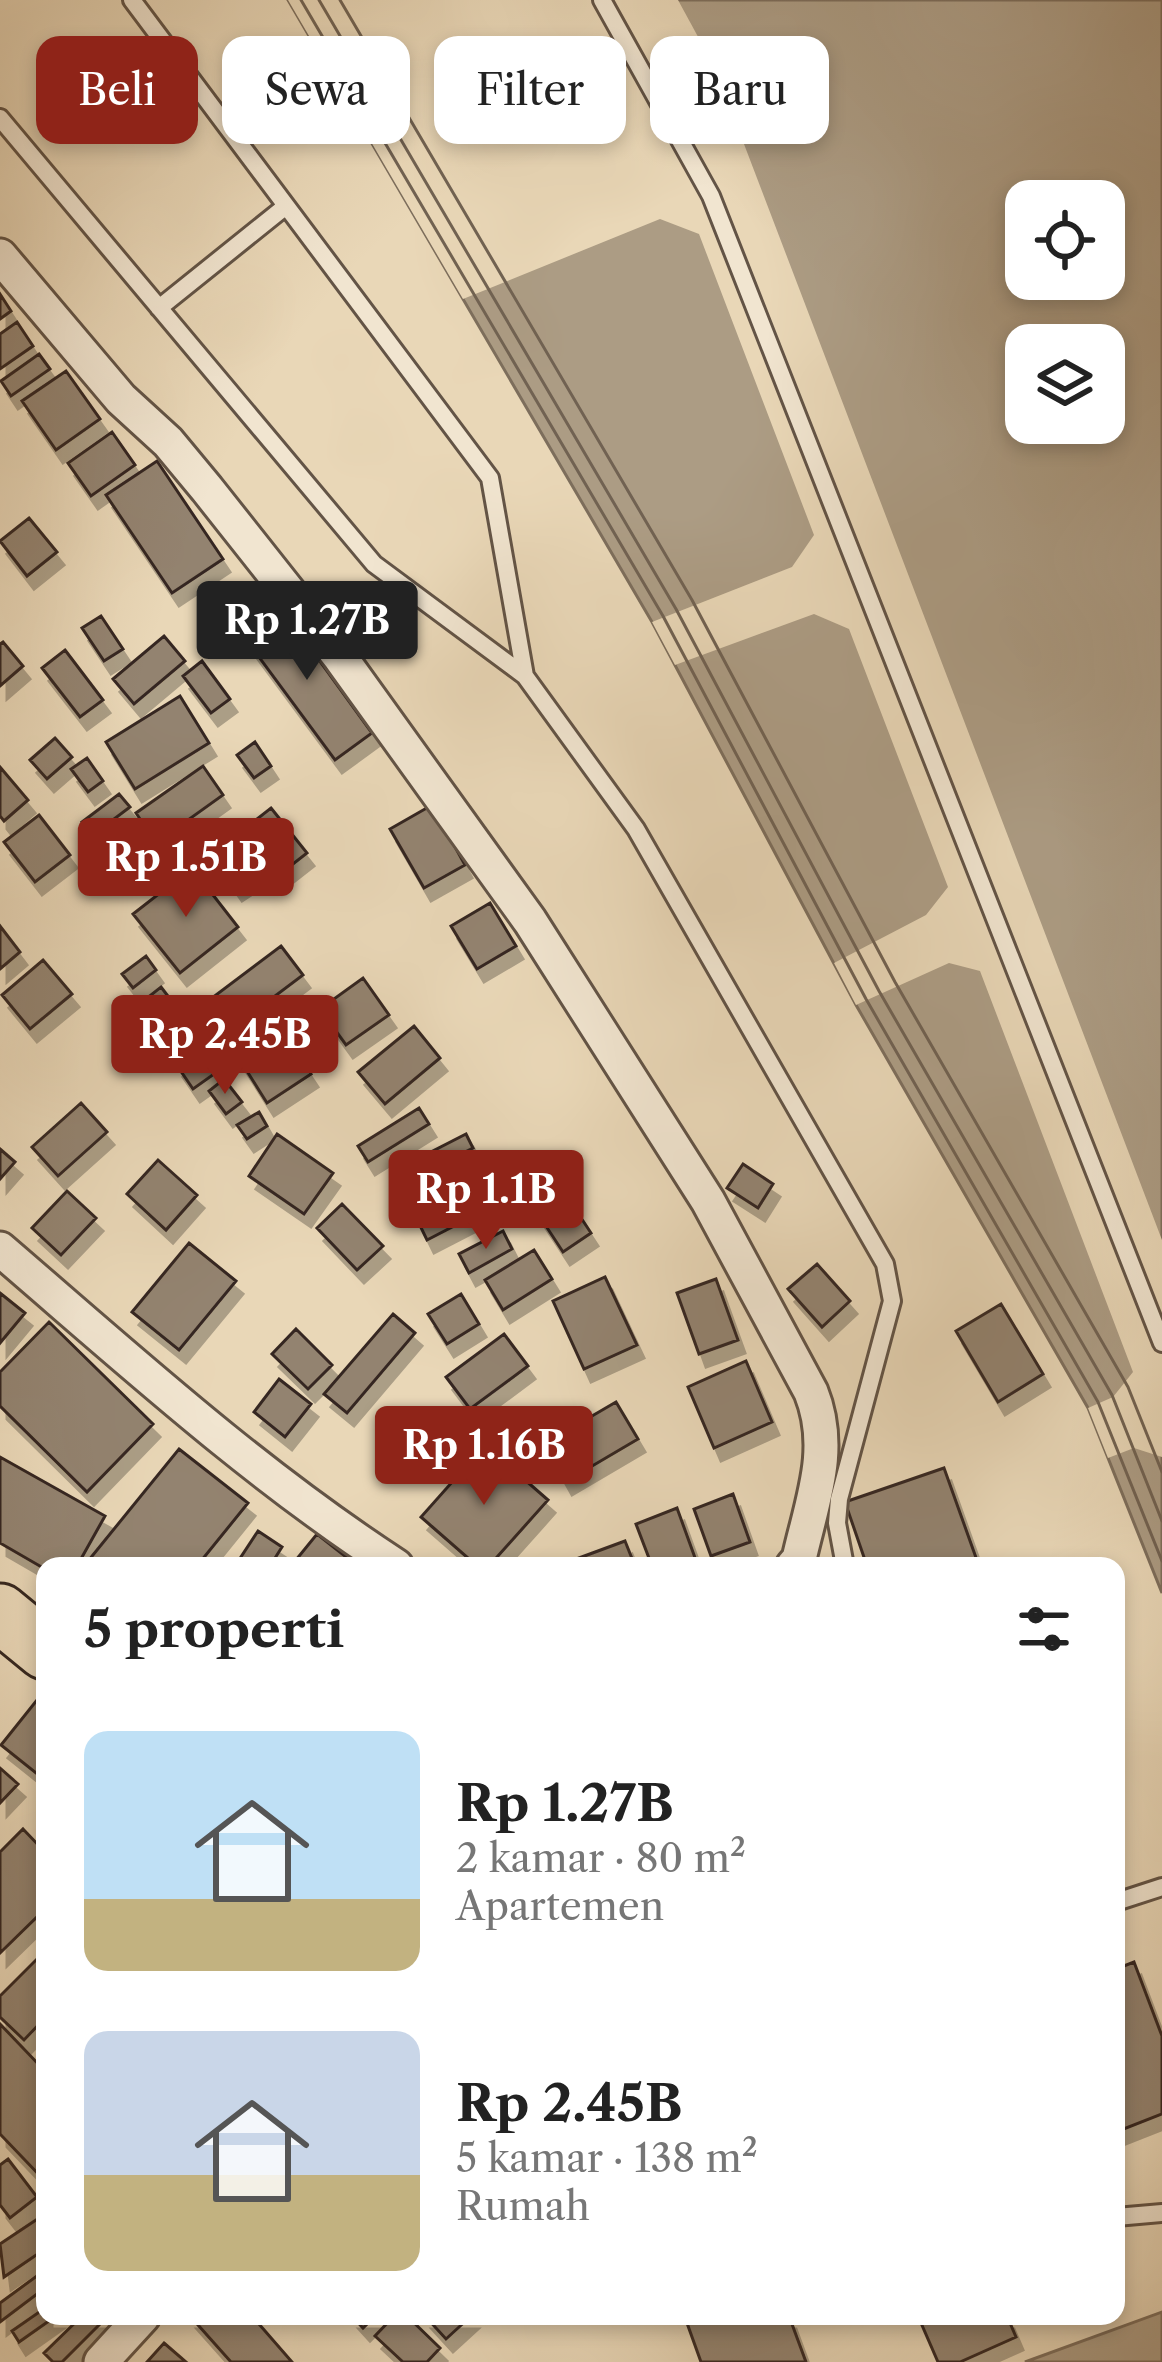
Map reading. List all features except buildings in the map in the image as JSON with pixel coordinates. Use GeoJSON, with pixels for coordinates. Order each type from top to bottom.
{"type":"FeatureCollection","features":[{"type":"Feature","properties":{"kind":"highway"},"geometry":{"type":"LineString","coordinates":[[0,1613],[36,1643]]}},
{"type":"Feature","properties":{"kind":"street"},"geometry":{"type":"LineString","coordinates":[[0,256],[121,399],[168,442],[340,656],[530,921],[708,1201],[822,1419],[823,1450],[799,1557]]}},
{"type":"Feature","properties":{"kind":"street"},"geometry":{"type":"LineString","coordinates":[[0,1249],[239,1451],[331,1524],[382,1557]]}},
{"type":"Feature","properties":{"kind":"street"},"geometry":{"type":"LineString","coordinates":[[101,2362],[135,2325]]}},
{"type":"Feature","properties":{"kind":"lane"},"geometry":{"type":"LineString","coordinates":[[132,0],[490,478],[525,676]]}},
{"type":"Feature","properties":{"kind":"lane"},"geometry":{"type":"LineString","coordinates":[[602,0],[711,196],[1162,1343]]}},
{"type":"Feature","properties":{"kind":"lane"},"geometry":{"type":"LineString","coordinates":[[0,118],[374,563],[525,676],[636,829],[886,1264],[892,1301],[839,1499],[837,1523],[843,1557]]}},
{"type":"Feature","properties":{"kind":"lane"},"geometry":{"type":"LineString","coordinates":[[159,308],[286,206]]}},
{"type":"Feature","properties":{"kind":"lane"},"geometry":{"type":"LineString","coordinates":[[1125,1899],[1162,1887]]}},
{"type":"Feature","properties":{"kind":"lane"},"geometry":{"type":"LineString","coordinates":[[1125,2216],[1162,2213]]}},
{"type":"Feature","properties":{"kind":"water"},"geometry":{"type":"Polygon","coordinates":[[[288,0],[1162,0],[1162,1593],[1088,1408],[856,1005],[652,622],[372,144],[410,144],[410,36],[309,36],[288,0]]]}},
{"type":"Feature","properties":{"kind":"water"},"geometry":{"type":"Polygon","coordinates":[[[1162,2312],[1162,2362],[1025,2362],[1162,2312]]]}},
{"type":"Feature","properties":{"kind":"pier"},"geometry":{"type":"Polygon","coordinates":[[[288,0],[678,0],[698,36],[650,36],[650,144],[744,144],[1162,1240],[1162,1457],[1134,1448],[1108,1458],[1088,1408],[1113,1397],[1133,1372],[980,971],[949,963],[856,1005],[834,963],[926,915],[948,887],[849,629],[814,614],[675,665],[652,622],[792,567],[814,535],[699,234],[660,219],[463,299],[372,144],[410,144],[410,36],[309,36],[288,0]]]}}]}
